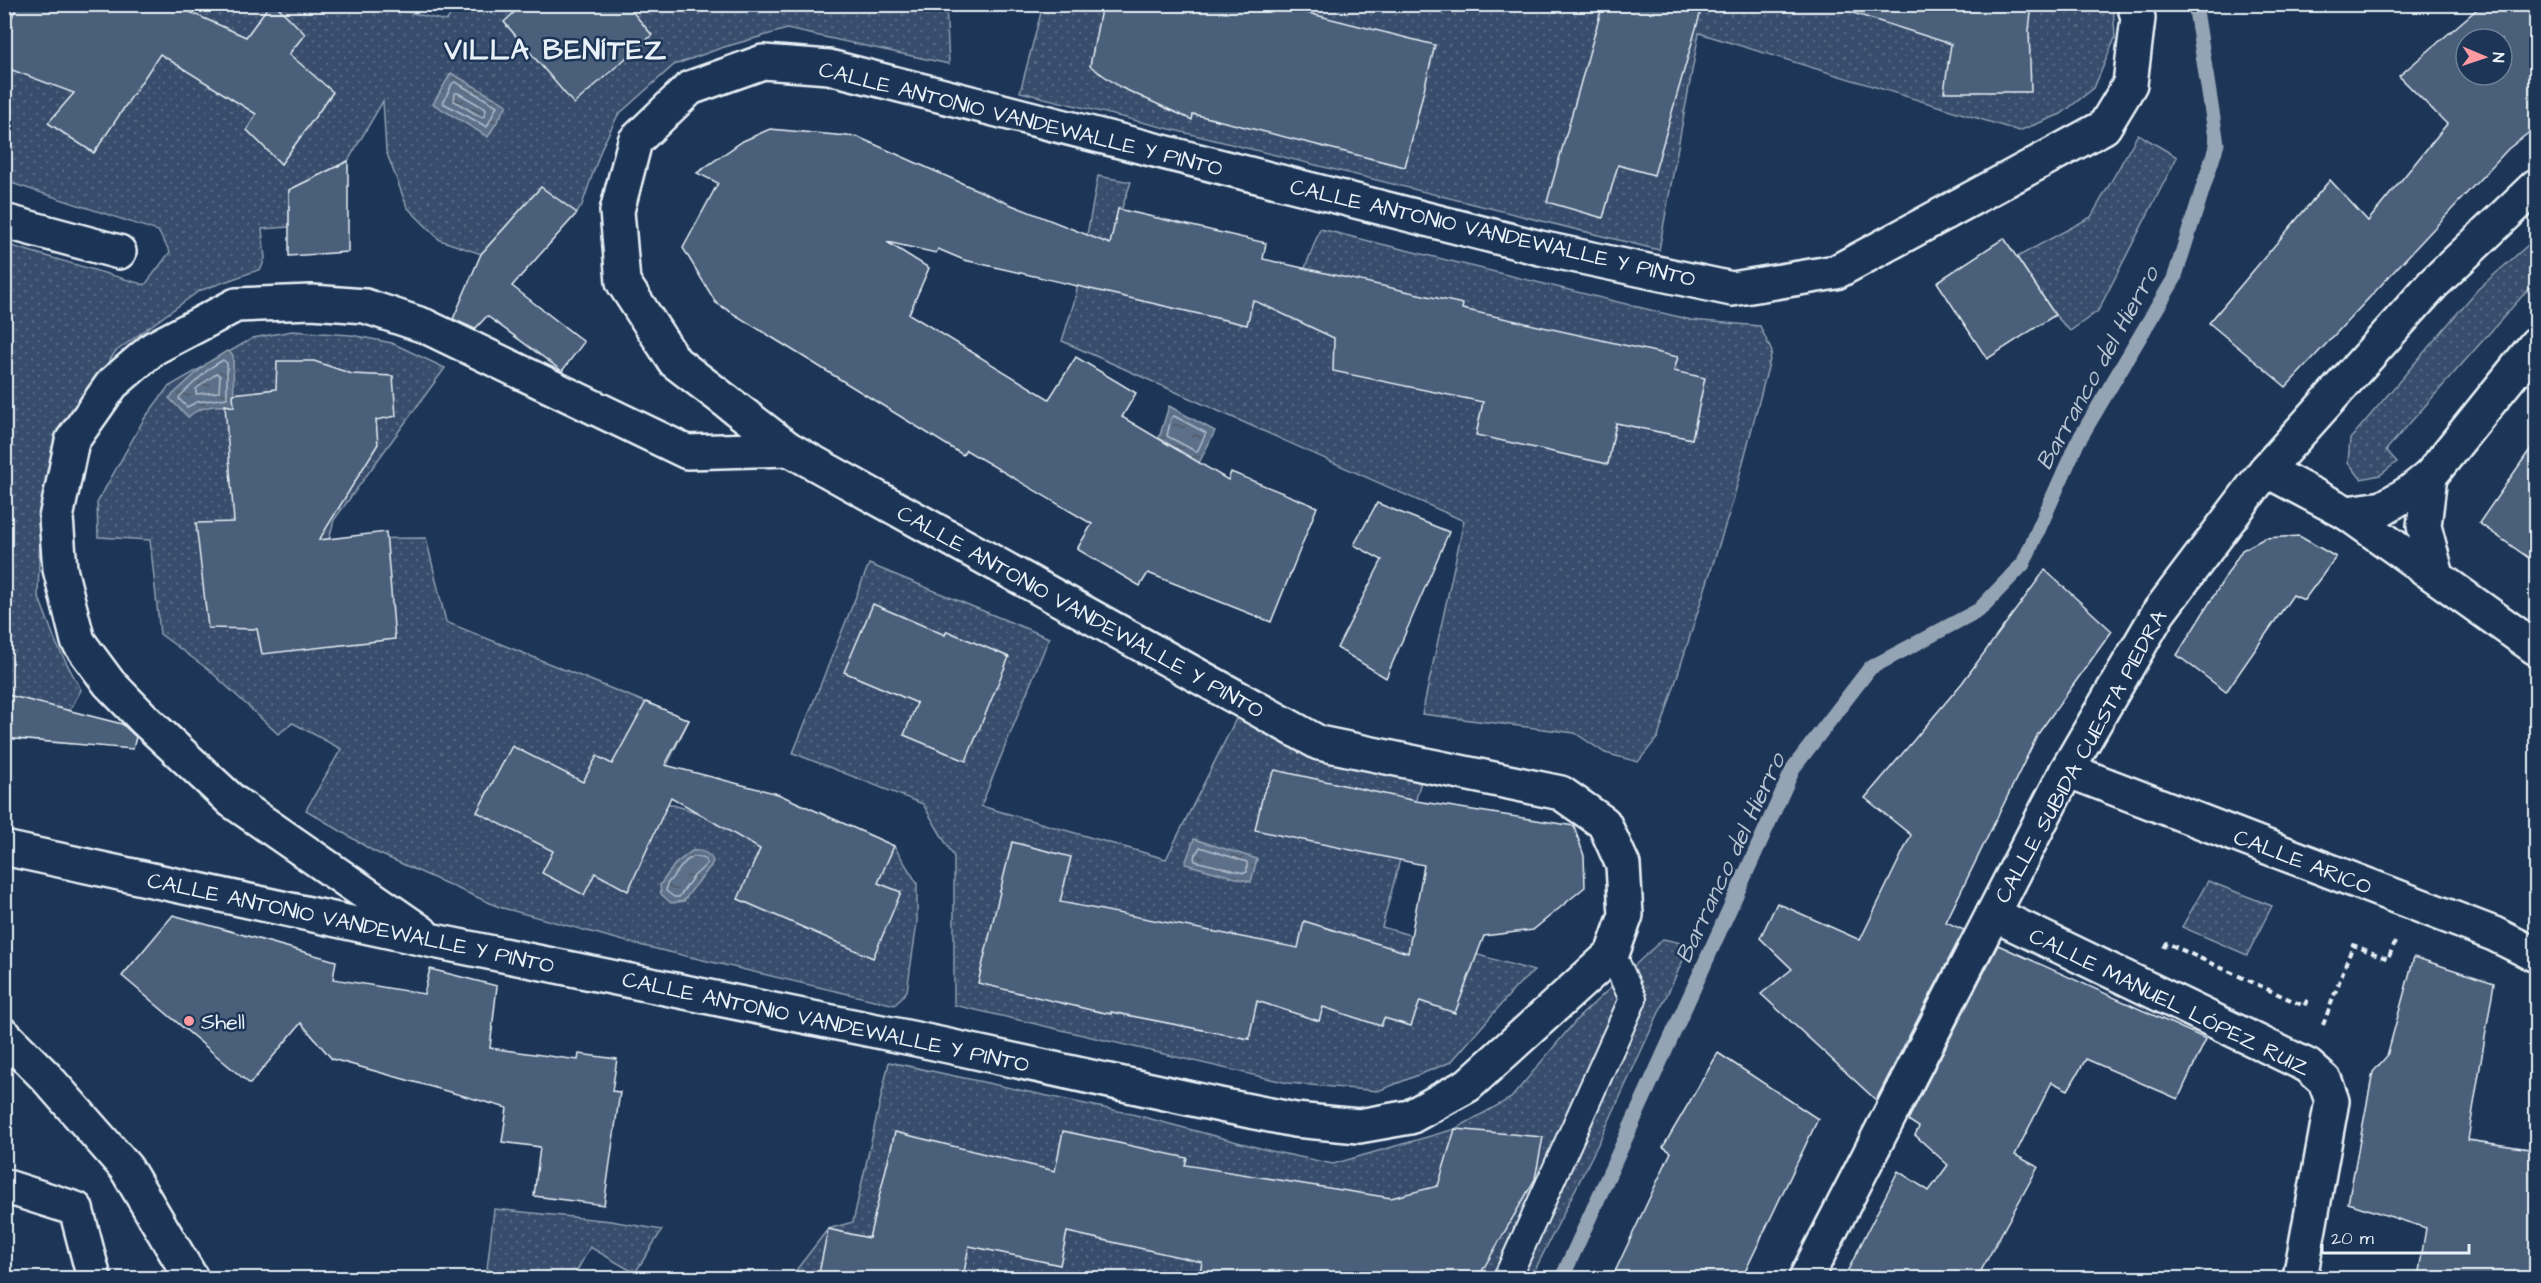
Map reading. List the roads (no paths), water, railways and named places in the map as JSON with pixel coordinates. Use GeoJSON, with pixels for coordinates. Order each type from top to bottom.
{"type":"FeatureCollection","features":[{"type":"Feature","properties":{"kind":"street","name":"CALLE ANTONIO VANDEWALLE Y PINTO"},"geometry":{"type":"LineString","coordinates":[[4,848],[434,941],[916,1039],[1295,1120],[1359,1126],[1410,1117],[1468,1085],[1612,954],[1626,915],[1623,865],[1604,823],[1561,793],[1319,743],[789,449],[675,362],[624,282],[617,211],[635,141],[690,88],[763,62],[829,67],[1540,248],[1732,289],[1836,272],[2104,127],[2130,84],[2138,18],[2134,4]]}},
{"type":"Feature","properties":{"kind":"street","name":"CALLE SUBIDA CUESTA PIEDRA"},"geometry":{"type":"LineString","coordinates":[[1806,1278],[2067,770],[2158,612],[2266,470],[2433,284],[2536,186]]}},
{"type":"Feature","properties":{"kind":"street"},"geometry":{"type":"LineString","coordinates":[[4,221],[119,252]]}},
{"type":"Feature","properties":{"kind":"street"},"geometry":{"type":"LineString","coordinates":[[434,941],[232,801],[116,690],[78,641],[60,569],[56,518],[72,441],[112,384],[154,348],[236,305],[312,303],[365,306],[425,326],[687,452],[789,449]]}},
{"type":"Feature","properties":{"kind":"street"},"geometry":{"type":"LineString","coordinates":[[2347,513],[2384,508],[2430,476],[2536,344]]}},
{"type":"Feature","properties":{"kind":"street"},"geometry":{"type":"LineString","coordinates":[[2266,470],[2347,513],[2536,648]]}},
{"type":"Feature","properties":{"kind":"street"},"geometry":{"type":"LineString","coordinates":[[2430,476],[2424,526],[2438,576]]}},
{"type":"Feature","properties":{"kind":"street","name":"CALLE ARICO"},"geometry":{"type":"LineString","coordinates":[[2067,770],[2483,930],[2536,955]]}},
{"type":"Feature","properties":{"kind":"street","name":"CALLE MANUEL LÓPEZ RUIZ"},"geometry":{"type":"LineString","coordinates":[[1993,914],[2308,1066],[2325,1081],[2332,1101],[2300,1278]]}},
{"type":"Feature","properties":{"kind":"street"},"geometry":{"type":"LineString","coordinates":[[4,1035],[46,1077],[126,1168],[191,1278]]}},
{"type":"Feature","properties":{"kind":"street"},"geometry":{"type":"LineString","coordinates":[[4,1186],[76,1209],[94,1278]]}},
{"type":"Feature","properties":{"kind":"lane"},"geometry":{"type":"LineString","coordinates":[[1507,1278],[1633,999],[1612,954]]}},
{"type":"Feature","properties":{"kind":"water"},"geometry":{"type":"Polygon","coordinates":[[[451,73],[507,105],[488,137],[433,104],[451,73]]]}},
{"type":"Feature","properties":{"kind":"water"},"geometry":{"type":"Polygon","coordinates":[[[227,351],[233,355],[234,407],[210,406],[188,417],[169,398],[207,363],[227,351]]]}},
{"type":"Feature","properties":{"kind":"water"},"geometry":{"type":"Polygon","coordinates":[[[1169,406],[1215,431],[1199,463],[1159,438],[1169,406]]]}},
{"type":"Feature","properties":{"kind":"water"},"geometry":{"type":"Polygon","coordinates":[[[1194,839],[1257,859],[1251,882],[1185,864],[1194,839]]]}},
{"type":"Feature","properties":{"kind":"water"},"geometry":{"type":"Polygon","coordinates":[[[692,851],[705,852],[713,861],[684,901],[671,903],[661,894],[660,885],[675,864],[692,851]]]}},
{"type":"Feature","properties":{"kind":"waterway","name":"Barranco del Hierro"},"geometry":{"type":"LineString","coordinates":[[1562,1278],[1794,767],[1870,668],[1979,610],[2023,564],[2077,443],[2174,279],[2217,144],[2195,4]]}},
{"type":"Feature","properties":{"kind":"place","name":"Shell"},"geometry":{"type":"Point","coordinates":[189,1021]}},
{"type":"Feature","properties":{"kind":"district","name":"VILLA BENÍTEZ"},"geometry":{"type":"Point","coordinates":[556,49]}}]}
